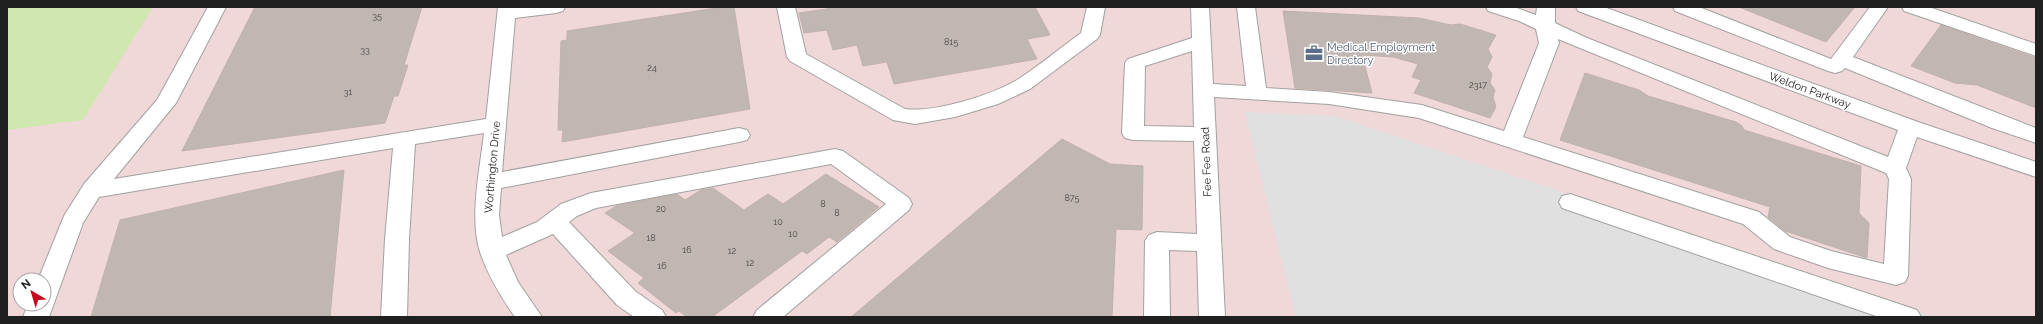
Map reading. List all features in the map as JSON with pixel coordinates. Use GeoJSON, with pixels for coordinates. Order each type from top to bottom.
{"type":"FeatureCollection","features":[{"type":"Feature","properties":{"kind":"street"},"geometry":{"type":"LineString","coordinates":[[52,275],[72,222],[92,190],[166,103],[217,7]]}},
{"type":"Feature","properties":{"kind":"street"},"geometry":{"type":"LineString","coordinates":[[506,10],[556,7]]}},
{"type":"Feature","properties":{"kind":"street"},"geometry":{"type":"LineString","coordinates":[[786,7],[797,57],[900,115],[915,117],[948,112],[990,99],[1022,86],[1090,34],[1096,7]]}},
{"type":"Feature","properties":{"kind":"street","name":"Fee Fee Road"},"geometry":{"type":"LineString","coordinates":[[1200,7],[1212,317]]}},
{"type":"Feature","properties":{"kind":"street"},"geometry":{"type":"LineString","coordinates":[[1246,7],[1257,93]]}},
{"type":"Feature","properties":{"kind":"street"},"geometry":{"type":"LineString","coordinates":[[1204,90],[1329,98],[1422,112],[1751,218],[1782,243],[1828,259],[1896,276],[1900,178],[1895,168],[1587,45],[1546,16],[1526,17],[1495,7]]}},
{"type":"Feature","properties":{"kind":"street","name":"Weldon Parkway"},"geometry":{"type":"LineString","coordinates":[[1585,7],[1616,17],[1910,127],[2036,170]]}},
{"type":"Feature","properties":{"kind":"street"},"geometry":{"type":"LineString","coordinates":[[1682,7],[2036,136]]}},
{"type":"Feature","properties":{"kind":"street"},"geometry":{"type":"LineString","coordinates":[[1818,93],[1879,7]]}},
{"type":"Feature","properties":{"kind":"street"},"geometry":{"type":"LineString","coordinates":[[1911,7],[2036,50]]}},
{"type":"Feature","properties":{"kind":"street","name":"Worthington Drive"},"geometry":{"type":"LineString","coordinates":[[506,10],[487,215],[492,251],[507,286],[529,317]]}},
{"type":"Feature","properties":{"kind":"street"},"geometry":{"type":"LineString","coordinates":[[1511,140],[1549,43],[1546,16]]}},
{"type":"Feature","properties":{"kind":"street"},"geometry":{"type":"LineString","coordinates":[[1202,41],[1135,63],[1133,133],[1205,134]]}},
{"type":"Feature","properties":{"kind":"street"},"geometry":{"type":"LineString","coordinates":[[92,190],[496,124]]}},
{"type":"Feature","properties":{"kind":"street"},"geometry":{"type":"LineString","coordinates":[[1895,168],[1910,127]]}},
{"type":"Feature","properties":{"kind":"street"},"geometry":{"type":"LineString","coordinates":[[490,182],[739,135]]}},
{"type":"Feature","properties":{"kind":"street"},"geometry":{"type":"LineString","coordinates":[[394,317],[397,239],[405,140]]}},
{"type":"Feature","properties":{"kind":"street"},"geometry":{"type":"LineString","coordinates":[[492,251],[545,228],[569,210],[591,201],[835,156],[901,204],[766,317]]}},
{"type":"Feature","properties":{"kind":"street"},"geometry":{"type":"LineString","coordinates":[[1570,202],[1908,317]]}},
{"type":"Feature","properties":{"kind":"street"},"geometry":{"type":"LineString","coordinates":[[554,221],[626,298],[653,317]]}},
{"type":"Feature","properties":{"kind":"street"},"geometry":{"type":"LineString","coordinates":[[1157,317],[1157,241],[1209,243]]}},
{"type":"Feature","properties":{"kind":"shaded area"},"geometry":{"type":"Polygon","coordinates":[[[7,7],[2036,7],[2036,317],[7,317],[7,7]]]}},
{"type":"Feature","properties":{"kind":"shaded area"},"geometry":{"type":"Polygon","coordinates":[[[1245,112],[1336,116],[1935,317],[1296,317],[1245,112]]]}},
{"type":"Feature","properties":{"kind":"green space"},"geometry":{"type":"Polygon","coordinates":[[[7,7],[153,7],[83,120],[7,130],[7,7]]]}},
{"type":"Feature","properties":{"kind":"building"},"geometry":{"type":"Polygon","coordinates":[[[255,7],[422,7],[404,65],[408,65],[398,96],[394,96],[385,123],[182,151],[255,7]]]}},
{"type":"Feature","properties":{"kind":"building"},"geometry":{"type":"Polygon","coordinates":[[[723,7],[734,7],[750,109],[562,142],[563,130],[558,130],[561,41],[567,40],[567,31],[723,7]]]}},
{"type":"Feature","properties":{"kind":"building"},"geometry":{"type":"Polygon","coordinates":[[[840,7],[1035,7],[1050,35],[1027,39],[1037,59],[894,84],[887,62],[863,66],[857,45],[833,50],[827,30],[804,33],[799,13],[840,7]]]}},
{"type":"Feature","properties":{"kind":"building"},"geometry":{"type":"Polygon","coordinates":[[[1739,7],[1855,7],[1826,42],[1739,7]]]}},
{"type":"Feature","properties":{"kind":"building"},"geometry":{"type":"Polygon","coordinates":[[[1283,11],[1419,18],[1451,25],[1460,24],[1496,35],[1488,49],[1492,57],[1487,67],[1492,74],[1490,83],[1495,90],[1493,97],[1496,107],[1490,118],[1414,93],[1421,80],[1412,77],[1418,64],[1393,57],[1362,55],[1372,93],[1295,88],[1283,11]]]}},
{"type":"Feature","properties":{"kind":"building"},"geometry":{"type":"Polygon","coordinates":[[[1941,25],[2036,58],[2036,108],[1977,85],[1955,83],[1911,66],[1941,25]]]}},
{"type":"Feature","properties":{"kind":"building"},"geometry":{"type":"Polygon","coordinates":[[[1585,73],[1639,90],[1648,96],[1736,122],[1742,126],[1744,130],[1861,166],[1859,213],[1869,223],[1867,258],[1785,231],[1768,217],[1770,207],[1560,140],[1585,73]]]}},
{"type":"Feature","properties":{"kind":"building"},"geometry":{"type":"Polygon","coordinates":[[[1062,139],[1110,164],[1143,166],[1142,230],[1116,229],[1112,317],[851,317],[1062,139]]]}},
{"type":"Feature","properties":{"kind":"building"},"geometry":{"type":"Polygon","coordinates":[[[344,170],[330,317],[91,317],[120,220],[344,170]]]}},
{"type":"Feature","properties":{"kind":"building"},"geometry":{"type":"Polygon","coordinates":[[[826,174],[879,207],[837,242],[829,237],[807,254],[802,251],[712,317],[687,317],[679,311],[676,313],[638,283],[644,278],[608,251],[635,233],[605,213],[616,206],[677,194],[685,200],[701,190],[713,188],[744,210],[768,194],[783,204],[826,174]]]}},
{"type":"Feature","properties":{"kind":"place","name":"Medical Employment Directory"},"geometry":{"type":"Point","coordinates":[1314,53]}}]}
